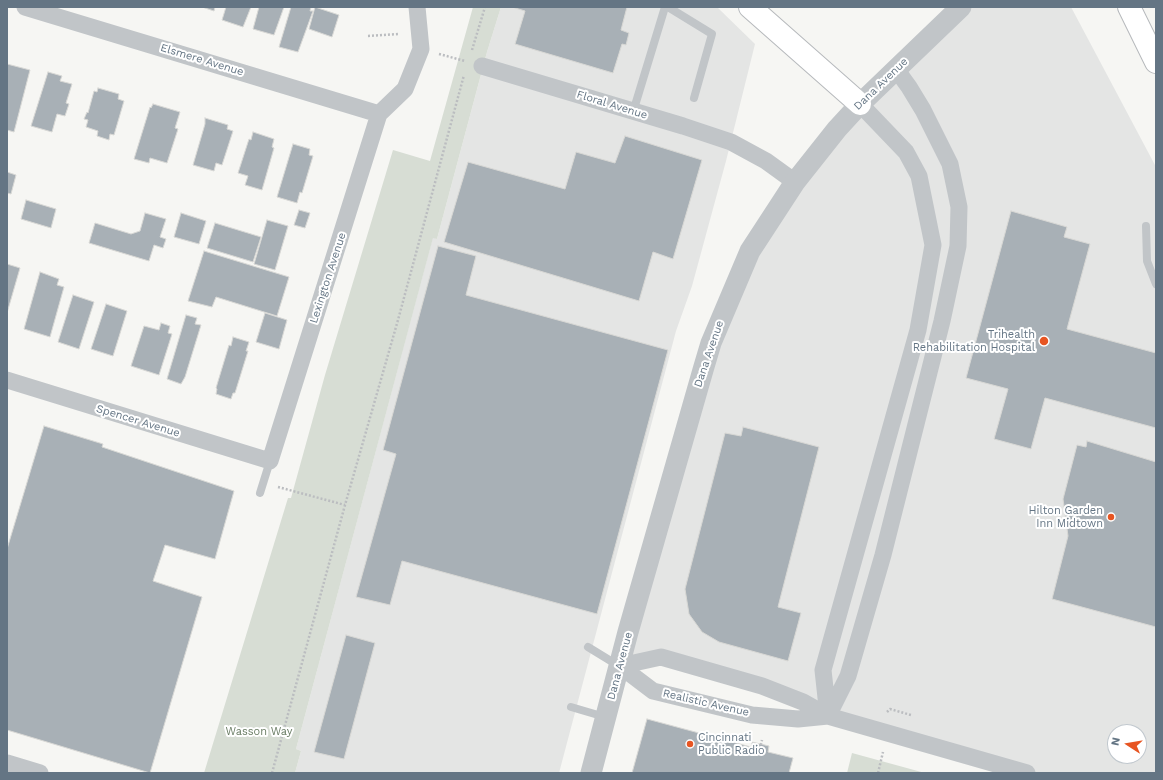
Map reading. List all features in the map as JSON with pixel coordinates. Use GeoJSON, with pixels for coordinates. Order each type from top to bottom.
{"type":"FeatureCollection","features":[{"type":"Feature","properties":{"kind":"highway"},"geometry":{"type":"LineString","coordinates":[[750,7],[860,104]]}},
{"type":"Feature","properties":{"kind":"highway"},"geometry":{"type":"LineString","coordinates":[[1129,7],[1156,62]]}},
{"type":"Feature","properties":{"kind":"street","name":"Elsmere Avenue"},"geometry":{"type":"LineString","coordinates":[[24,7],[379,114]]}},
{"type":"Feature","properties":{"kind":"street"},"geometry":{"type":"LineString","coordinates":[[418,7],[421,49]]}},
{"type":"Feature","properties":{"kind":"street","name":"Dana Avenue"},"geometry":{"type":"LineString","coordinates":[[591,773],[711,343],[750,251],[795,182],[860,104],[961,7]]}},
{"type":"Feature","properties":{"kind":"street","name":"Lexington Avenue"},"geometry":{"type":"LineString","coordinates":[[270,461],[379,114],[405,89],[413,73],[421,49]]}},
{"type":"Feature","properties":{"kind":"street","name":"Floral Avenue"},"geometry":{"type":"LineString","coordinates":[[475,64],[731,142],[766,161],[795,182]]}},
{"type":"Feature","properties":{"kind":"street"},"geometry":{"type":"LineString","coordinates":[[828,716],[848,676],[883,555],[942,321],[958,246],[959,207],[950,164],[923,110],[896,69]]}},
{"type":"Feature","properties":{"kind":"street"},"geometry":{"type":"LineString","coordinates":[[828,716],[823,670],[918,330],[933,245],[919,176],[906,152],[860,104]]}},
{"type":"Feature","properties":{"kind":"street","name":"Spencer Avenue"},"geometry":{"type":"LineString","coordinates":[[7,380],[270,461]]}},
{"type":"Feature","properties":{"kind":"street","name":"Realistic Avenue"},"geometry":{"type":"LineString","coordinates":[[620,666],[661,657],[762,686],[803,702],[828,716],[1027,773]]}},
{"type":"Feature","properties":{"kind":"street","name":"Realistic Avenue"},"geometry":{"type":"LineString","coordinates":[[620,666],[653,691],[752,715],[798,719],[828,716]]}},
{"type":"Feature","properties":{"kind":"street"},"geometry":{"type":"LineString","coordinates":[[7,763],[40,773]]}},
{"type":"Feature","properties":{"kind":"lane"},"geometry":{"type":"LineString","coordinates":[[633,112],[665,7]]}},
{"type":"Feature","properties":{"kind":"lane"},"geometry":{"type":"LineString","coordinates":[[668,7],[712,34],[694,98]]}},
{"type":"Feature","properties":{"kind":"lane"},"geometry":{"type":"LineString","coordinates":[[1146,226],[1147,261],[1156,284]]}},
{"type":"Feature","properties":{"kind":"lane","name":"Lexington Avenue"},"geometry":{"type":"LineString","coordinates":[[260,493],[270,461]]}},
{"type":"Feature","properties":{"kind":"lane"},"geometry":{"type":"LineString","coordinates":[[588,647],[620,666]]}},
{"type":"Feature","properties":{"kind":"lane"},"geometry":{"type":"LineString","coordinates":[[571,707],[606,717]]}},
{"type":"Feature","properties":{"kind":"path"},"geometry":{"type":"LineString","coordinates":[[272,773],[345,505],[398,320],[475,64],[485,7]]}},
{"type":"Feature","properties":{"kind":"path"},"geometry":{"type":"LineString","coordinates":[[368,36],[398,34]]}},
{"type":"Feature","properties":{"kind":"path"},"geometry":{"type":"LineString","coordinates":[[421,49],[475,64]]}},
{"type":"Feature","properties":{"kind":"path"},"geometry":{"type":"LineString","coordinates":[[263,483],[345,505]]}},
{"type":"Feature","properties":{"kind":"path"},"geometry":{"type":"LineString","coordinates":[[760,749],[762,740]]}},
{"type":"Feature","properties":{"kind":"shaded area"},"geometry":{"type":"Polygon","coordinates":[[[501,7],[717,7],[755,44],[726,161],[692,286],[676,331],[559,773],[295,773],[301,751],[296,749],[433,237],[437,239],[487,52],[501,7]]]}},
{"type":"Feature","properties":{"kind":"shaded area"},"geometry":{"type":"Polygon","coordinates":[[[961,7],[1071,7],[1156,167],[1156,773],[1027,773],[661,657],[620,666],[703,370],[795,182],[961,7]]]}},
{"type":"Feature","properties":{"kind":"green space","name":"Wasson Way"},"geometry":{"type":"Polygon","coordinates":[[[473,7],[501,7],[487,52],[437,239],[433,238],[296,749],[301,751],[295,773],[204,773],[288,498],[291,498],[325,375],[393,150],[430,161],[473,7]]]}},
{"type":"Feature","properties":{"kind":"green space"},"geometry":{"type":"Polygon","coordinates":[[[852,753],[925,773],[847,773],[852,753]]]}},
{"type":"Feature","properties":{"kind":"building"},"geometry":{"type":"Polygon","coordinates":[[[202,7],[215,7],[214,11],[202,7]]]}},
{"type":"Feature","properties":{"kind":"building"},"geometry":{"type":"Polygon","coordinates":[[[226,7],[251,7],[243,27],[222,20],[226,7]]]}},
{"type":"Feature","properties":{"kind":"building"},"geometry":{"type":"Polygon","coordinates":[[[259,7],[284,7],[274,35],[253,29],[259,7]]]}},
{"type":"Feature","properties":{"kind":"building"},"geometry":{"type":"Polygon","coordinates":[[[291,7],[311,7],[310,11],[313,11],[298,52],[279,47],[291,7]]]}},
{"type":"Feature","properties":{"kind":"building"},"geometry":{"type":"Polygon","coordinates":[[[315,7],[339,15],[332,37],[309,29],[315,7]]]}},
{"type":"Feature","properties":{"kind":"building"},"geometry":{"type":"Polygon","coordinates":[[[512,7],[627,7],[621,30],[629,33],[626,45],[622,44],[613,73],[515,44],[525,11],[512,7]]]}},
{"type":"Feature","properties":{"kind":"building"},"geometry":{"type":"Polygon","coordinates":[[[7,64],[30,70],[14,132],[7,130],[7,64]]]}},
{"type":"Feature","properties":{"kind":"building"},"geometry":{"type":"Polygon","coordinates":[[[48,72],[62,76],[60,81],[72,84],[66,103],[69,104],[65,116],[57,114],[52,132],[31,126],[48,72]]]}},
{"type":"Feature","properties":{"kind":"building"},"geometry":{"type":"Polygon","coordinates":[[[98,88],[119,94],[118,99],[124,101],[114,135],[110,134],[109,140],[97,136],[98,131],[86,127],[88,120],[84,119],[87,112],[88,113],[94,91],[97,92],[98,88]]]}},
{"type":"Feature","properties":{"kind":"building"},"geometry":{"type":"Polygon","coordinates":[[[153,104],[180,112],[175,128],[178,129],[167,163],[150,158],[149,163],[134,159],[150,107],[151,108],[153,104]]]}},
{"type":"Feature","properties":{"kind":"building"},"geometry":{"type":"Polygon","coordinates":[[[205,118],[228,125],[227,129],[233,131],[222,165],[216,163],[214,171],[193,165],[205,124],[205,118]]]}},
{"type":"Feature","properties":{"kind":"building"},"geometry":{"type":"Polygon","coordinates":[[[253,132],[274,139],[272,147],[274,148],[262,190],[245,185],[248,176],[238,173],[249,139],[251,140],[253,132]]]}},
{"type":"Feature","properties":{"kind":"building"},"geometry":{"type":"Polygon","coordinates":[[[625,136],[702,160],[673,259],[653,252],[639,301],[444,242],[468,162],[565,189],[576,152],[615,163],[625,136]]]}},
{"type":"Feature","properties":{"kind":"building"},"geometry":{"type":"Polygon","coordinates":[[[293,144],[310,149],[309,155],[313,156],[302,193],[300,192],[297,203],[277,197],[293,144]]]}},
{"type":"Feature","properties":{"kind":"building"},"geometry":{"type":"Polygon","coordinates":[[[7,172],[16,175],[11,194],[7,193],[7,172]]]}},
{"type":"Feature","properties":{"kind":"building"},"geometry":{"type":"Polygon","coordinates":[[[26,200],[56,209],[51,228],[21,219],[26,200]]]}},
{"type":"Feature","properties":{"kind":"building"},"geometry":{"type":"Polygon","coordinates":[[[299,210],[310,213],[305,228],[294,225],[299,210]]]}},
{"type":"Feature","properties":{"kind":"building","name":"Trihealth Rehabilitation Hospital"},"geometry":{"type":"Polygon","coordinates":[[[1011,211],[1067,227],[1064,237],[1090,244],[1067,329],[1156,353],[1156,428],[1045,398],[1031,449],[994,439],[1008,389],[966,378],[1011,211]]]}},
{"type":"Feature","properties":{"kind":"building"},"geometry":{"type":"Polygon","coordinates":[[[145,213],[166,219],[160,237],[166,239],[163,248],[154,245],[149,261],[89,243],[95,223],[131,234],[140,231],[145,213]]]}},
{"type":"Feature","properties":{"kind":"building"},"geometry":{"type":"Polygon","coordinates":[[[181,213],[206,221],[199,244],[174,237],[181,213]]]}},
{"type":"Feature","properties":{"kind":"building"},"geometry":{"type":"Polygon","coordinates":[[[267,220],[288,226],[275,270],[254,264],[267,220]]]}},
{"type":"Feature","properties":{"kind":"building"},"geometry":{"type":"Polygon","coordinates":[[[215,223],[261,237],[253,262],[207,248],[215,223]]]}},
{"type":"Feature","properties":{"kind":"building"},"geometry":{"type":"Polygon","coordinates":[[[438,246],[476,256],[466,295],[668,350],[597,614],[402,561],[390,605],[356,597],[396,454],[383,450],[438,246]]]}},
{"type":"Feature","properties":{"kind":"building"},"geometry":{"type":"Polygon","coordinates":[[[204,251],[289,277],[277,316],[216,297],[212,307],[188,301],[204,251]]]}},
{"type":"Feature","properties":{"kind":"building"},"geometry":{"type":"Polygon","coordinates":[[[7,264],[20,268],[7,313],[7,264]]]}},
{"type":"Feature","properties":{"kind":"building"},"geometry":{"type":"Polygon","coordinates":[[[40,272],[59,279],[57,285],[64,287],[50,337],[24,329],[40,272]]]}},
{"type":"Feature","properties":{"kind":"building"},"geometry":{"type":"Polygon","coordinates":[[[73,295],[94,302],[79,349],[58,342],[73,295]]]}},
{"type":"Feature","properties":{"kind":"building"},"geometry":{"type":"Polygon","coordinates":[[[106,304],[127,311],[113,356],[91,349],[106,304]]]}},
{"type":"Feature","properties":{"kind":"building"},"geometry":{"type":"Polygon","coordinates":[[[265,313],[287,320],[279,349],[256,342],[265,313]]]}},
{"type":"Feature","properties":{"kind":"building"},"geometry":{"type":"Polygon","coordinates":[[[186,315],[197,318],[195,324],[201,325],[185,377],[181,384],[167,379],[186,315]]]}},
{"type":"Feature","properties":{"kind":"building"},"geometry":{"type":"Polygon","coordinates":[[[161,323],[170,326],[168,333],[172,334],[159,375],[131,366],[144,326],[159,330],[161,323]]]}},
{"type":"Feature","properties":{"kind":"building"},"geometry":{"type":"Polygon","coordinates":[[[233,337],[249,342],[246,351],[248,351],[235,393],[233,393],[231,399],[216,394],[216,388],[229,345],[231,346],[233,337]]]}},
{"type":"Feature","properties":{"kind":"building"},"geometry":{"type":"Polygon","coordinates":[[[44,426],[103,444],[102,447],[234,491],[215,559],[165,545],[153,581],[202,597],[150,773],[7,730],[7,549],[44,426]]]}},
{"type":"Feature","properties":{"kind":"building"},"geometry":{"type":"Polygon","coordinates":[[[743,427],[819,447],[778,607],[801,613],[788,661],[719,642],[702,632],[689,614],[685,589],[725,433],[741,436],[743,427]]]}},
{"type":"Feature","properties":{"kind":"building","name":"Hilton Garden Inn Midtown"},"geometry":{"type":"Polygon","coordinates":[[[1087,441],[1156,462],[1156,627],[1052,599],[1068,536],[1063,499],[1077,445],[1086,447],[1087,441]]]}},
{"type":"Feature","properties":{"kind":"building"},"geometry":{"type":"Polygon","coordinates":[[[346,635],[375,643],[344,759],[314,752],[346,635]]]}},
{"type":"Feature","properties":{"kind":"building","name":"Cincinnati Public Radio"},"geometry":{"type":"Polygon","coordinates":[[[647,719],[751,747],[752,742],[769,746],[768,752],[793,758],[789,773],[632,773],[647,719]]]}},
{"type":"Feature","properties":{"kind":"place","name":"Trihealth Rehabilitation Hospital"},"geometry":{"type":"Point","coordinates":[1044,341]}},
{"type":"Feature","properties":{"kind":"place","name":"Hilton Garden Inn Midtown"},"geometry":{"type":"Point","coordinates":[1111,517]}},
{"type":"Feature","properties":{"kind":"place","name":"Cincinnati Public Radio"},"geometry":{"type":"Point","coordinates":[690,744]}}]}
